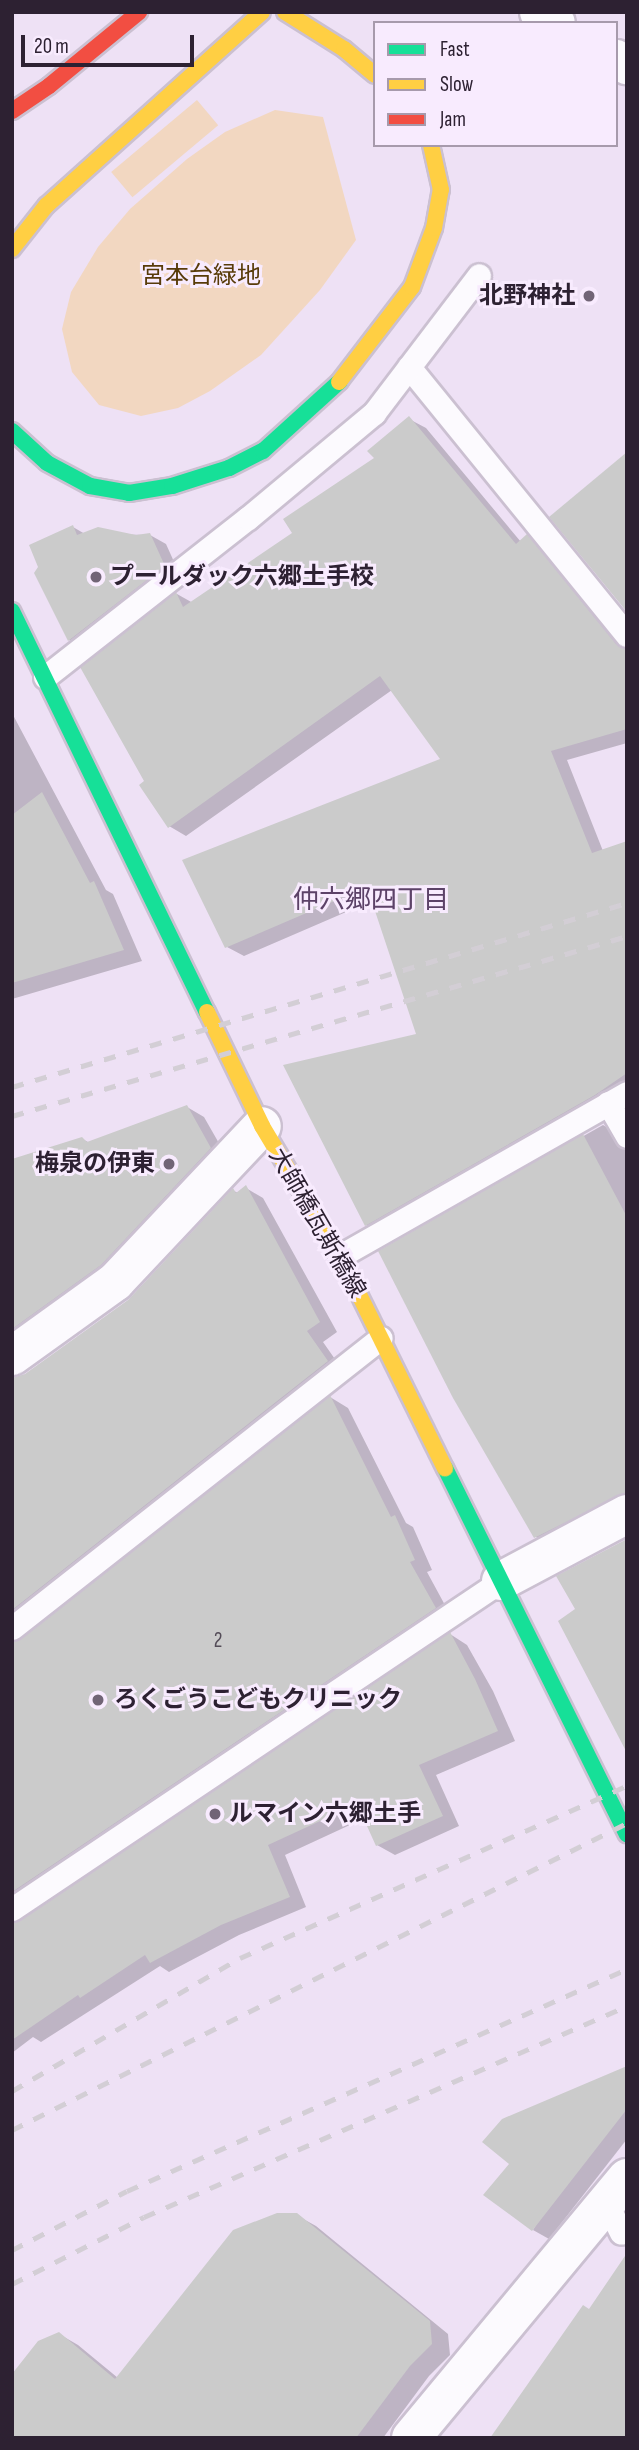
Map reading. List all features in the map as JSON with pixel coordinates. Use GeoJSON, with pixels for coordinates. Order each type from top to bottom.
{"type":"FeatureCollection","features":[{"type":"Feature","properties":{"kind":"main road"},"geometry":{"type":"LineString","coordinates":[[12,111],[49,86],[139,12]]}},
{"type":"Feature","properties":{"kind":"main road"},"geometry":{"type":"LineString","coordinates":[[12,248],[46,206],[262,12]]}},
{"type":"Feature","properties":{"kind":"main road"},"geometry":{"type":"LineString","coordinates":[[285,12],[344,49],[373,73]]}},
{"type":"Feature","properties":{"kind":"main road"},"geometry":{"type":"LineString","coordinates":[[12,431],[47,463],[90,486],[129,493],[172,486],[229,468],[263,451],[338,383],[412,287],[434,228],[442,191],[431,147]]}},
{"type":"Feature","properties":{"kind":"main road","name":"大師橋瓦斯橋線"},"geometry":{"type":"LineString","coordinates":[[12,611],[262,1126],[340,1256],[627,1834]]}},
{"type":"Feature","properties":{"kind":"street"},"geometry":{"type":"LineString","coordinates":[[12,1356],[115,1282],[262,1126]]}},
{"type":"Feature","properties":{"kind":"street"},"geometry":{"type":"LineString","coordinates":[[500,1581],[627,1514]]}},
{"type":"Feature","properties":{"kind":"street"},"geometry":{"type":"LineString","coordinates":[[411,2438],[618,2204]]}},
{"type":"Feature","properties":{"kind":"lane"},"geometry":{"type":"LineString","coordinates":[[45,677],[248,518],[374,413],[479,275]]}},
{"type":"Feature","properties":{"kind":"lane"},"geometry":{"type":"LineString","coordinates":[[409,367],[627,635]]}},
{"type":"Feature","properties":{"kind":"lane"},"geometry":{"type":"LineString","coordinates":[[340,1256],[617,1098],[627,1136]]}},
{"type":"Feature","properties":{"kind":"lane"},"geometry":{"type":"LineString","coordinates":[[12,1628],[380,1338]]}},
{"type":"Feature","properties":{"kind":"lane"},"geometry":{"type":"LineString","coordinates":[[12,1909],[500,1581]]}},
{"type":"Feature","properties":{"kind":"green space"},"geometry":{"type":"Polygon","coordinates":[[[197,100],[218,125],[132,197],[111,172],[197,100]]]}},
{"type":"Feature","properties":{"kind":"green space","name":"宮本台緑地"},"geometry":{"type":"Polygon","coordinates":[[[275,110],[323,117],[356,240],[320,290],[261,355],[210,391],[178,408],[141,416],[99,405],[72,372],[62,329],[71,292],[98,247],[130,209],[187,159],[225,132],[275,110]]]}},
{"type":"Feature","properties":{"kind":"building"},"geometry":{"type":"Polygon","coordinates":[[[409,416],[516,544],[527,534],[616,644],[627,649],[627,729],[551,751],[592,853],[627,841],[627,1073],[595,1095],[365,1226],[283,1065],[416,1034],[367,887],[225,948],[182,860],[440,759],[380,676],[168,828],[139,785],[144,781],[80,667],[176,592],[183,607],[292,533],[283,519],[374,458],[367,451],[409,416]]]}},
{"type":"Feature","properties":{"kind":"building"},"geometry":{"type":"Polygon","coordinates":[[[627,452],[627,612],[549,517],[627,452]]]}},
{"type":"Feature","properties":{"kind":"building","name":"プールダック六郷土手校"},"geometry":{"type":"Polygon","coordinates":[[[73,525],[77,535],[98,527],[136,535],[150,533],[165,566],[68,641],[34,573],[38,567],[29,545],[73,525]]]}},
{"type":"Feature","properties":{"kind":"building"},"geometry":{"type":"Polygon","coordinates":[[[42,792],[90,883],[94,881],[124,950],[12,983],[12,815],[42,792]]]}},
{"type":"Feature","properties":{"kind":"building"},"geometry":{"type":"Polygon","coordinates":[[[187,1105],[211,1148],[101,1265],[12,1329],[12,1159],[82,1137],[87,1142],[187,1105]]]}},
{"type":"Feature","properties":{"kind":"building"},"geometry":{"type":"Polygon","coordinates":[[[583,1134],[627,1217],[627,1492],[534,1538],[453,1398],[378,1251],[583,1134]]]}},
{"type":"Feature","properties":{"kind":"building"},"geometry":{"type":"Polygon","coordinates":[[[246,1185],[320,1322],[307,1331],[328,1361],[12,1610],[12,1378],[25,1374],[128,1300],[233,1188],[236,1193],[246,1185]]]}},
{"type":"Feature","properties":{"kind":"building"},"geometry":{"type":"Polygon","coordinates":[[[330,1395],[391,1517],[395,1515],[415,1560],[410,1562],[436,1608],[12,1892],[12,1642],[21,1639],[330,1395]]]}},
{"type":"Feature","properties":{"kind":"building"},"geometry":{"type":"Polygon","coordinates":[[[627,1539],[627,1753],[558,1621],[575,1609],[556,1576],[627,1539]]]}},
{"type":"Feature","properties":{"kind":"building"},"geometry":{"type":"Polygon","coordinates":[[[450,1632],[498,1731],[419,1765],[443,1816],[376,1846],[357,1804],[268,1845],[290,1897],[221,1925],[150,1963],[145,1955],[80,1998],[78,1995],[12,2040],[12,1923],[450,1632]]]}},
{"type":"Feature","properties":{"kind":"building"},"geometry":{"type":"Polygon","coordinates":[[[627,2066],[627,2109],[532,2231],[483,2195],[509,2164],[482,2142],[502,2119],[627,2066]]]}},
{"type":"Feature","properties":{"kind":"building"},"geometry":{"type":"Polygon","coordinates":[[[277,2213],[297,2213],[430,2321],[432,2344],[410,2366],[356,2438],[12,2438],[12,2374],[38,2341],[59,2332],[115,2379],[233,2230],[277,2213]]]}},
{"type":"Feature","properties":{"kind":"building"},"geometry":{"type":"Polygon","coordinates":[[[627,2253],[627,2438],[490,2438],[583,2305],[589,2309],[627,2253]]]}},
{"type":"Feature","properties":{"kind":"railway"},"geometry":{"type":"LineString","coordinates":[[12,1087],[627,903]]}},
{"type":"Feature","properties":{"kind":"railway"},"geometry":{"type":"LineString","coordinates":[[12,1116],[627,936]]}},
{"type":"Feature","properties":{"kind":"railway"},"geometry":{"type":"LineString","coordinates":[[12,2091],[240,1958],[627,1786]]}},
{"type":"Feature","properties":{"kind":"railway"},"geometry":{"type":"LineString","coordinates":[[12,2130],[627,1823]]}},
{"type":"Feature","properties":{"kind":"railway"},"geometry":{"type":"LineString","coordinates":[[12,2250],[127,2191],[627,1969]]}},
{"type":"Feature","properties":{"kind":"railway"},"geometry":{"type":"LineString","coordinates":[[12,2284],[144,2217],[627,2006]]}},
{"type":"Feature","properties":{"kind":"traffic: fast"},"geometry":{"type":"LineString","coordinates":[[12,431],[47,463],[90,486],[129,493],[172,486],[229,468],[263,451],[339,382]]}},
{"type":"Feature","properties":{"kind":"traffic: fast"},"geometry":{"type":"LineString","coordinates":[[12,611],[207,1012]]}},
{"type":"Feature","properties":{"kind":"traffic: fast"},"geometry":{"type":"LineString","coordinates":[[445,1468],[627,1834]]}},
{"type":"Feature","properties":{"kind":"traffic: slow"},"geometry":{"type":"LineString","coordinates":[[12,249],[46,206],[262,12]]}},
{"type":"Feature","properties":{"kind":"traffic: slow"},"geometry":{"type":"LineString","coordinates":[[285,12],[344,49],[373,73]]}},
{"type":"Feature","properties":{"kind":"traffic: slow"},"geometry":{"type":"LineString","coordinates":[[339,382],[412,287],[434,228],[441,190],[431,147]]}},
{"type":"Feature","properties":{"kind":"traffic: slow"},"geometry":{"type":"LineString","coordinates":[[207,1012],[262,1126],[340,1256],[445,1468]]}},
{"type":"Feature","properties":{"kind":"traffic: jam"},"geometry":{"type":"LineString","coordinates":[[12,111],[49,86],[139,12]]}},
{"type":"Feature","properties":{"kind":"place","name":"北野神社"},"geometry":{"type":"Point","coordinates":[589,296]}},
{"type":"Feature","properties":{"kind":"place","name":"プールダック六郷土手校"},"geometry":{"type":"Point","coordinates":[96,577]}},
{"type":"Feature","properties":{"kind":"place","name":"梅泉の伊東"},"geometry":{"type":"Point","coordinates":[169,1164]}},
{"type":"Feature","properties":{"kind":"place","name":"ろくごうこどもクリニック"},"geometry":{"type":"Point","coordinates":[98,1700]}},
{"type":"Feature","properties":{"kind":"place","name":"ルマイン六郷土手"},"geometry":{"type":"Point","coordinates":[215,1814]}},
{"type":"Feature","properties":{"kind":"district","name":"仲六郷四丁目"},"geometry":{"type":"Point","coordinates":[371,901]}}]}
